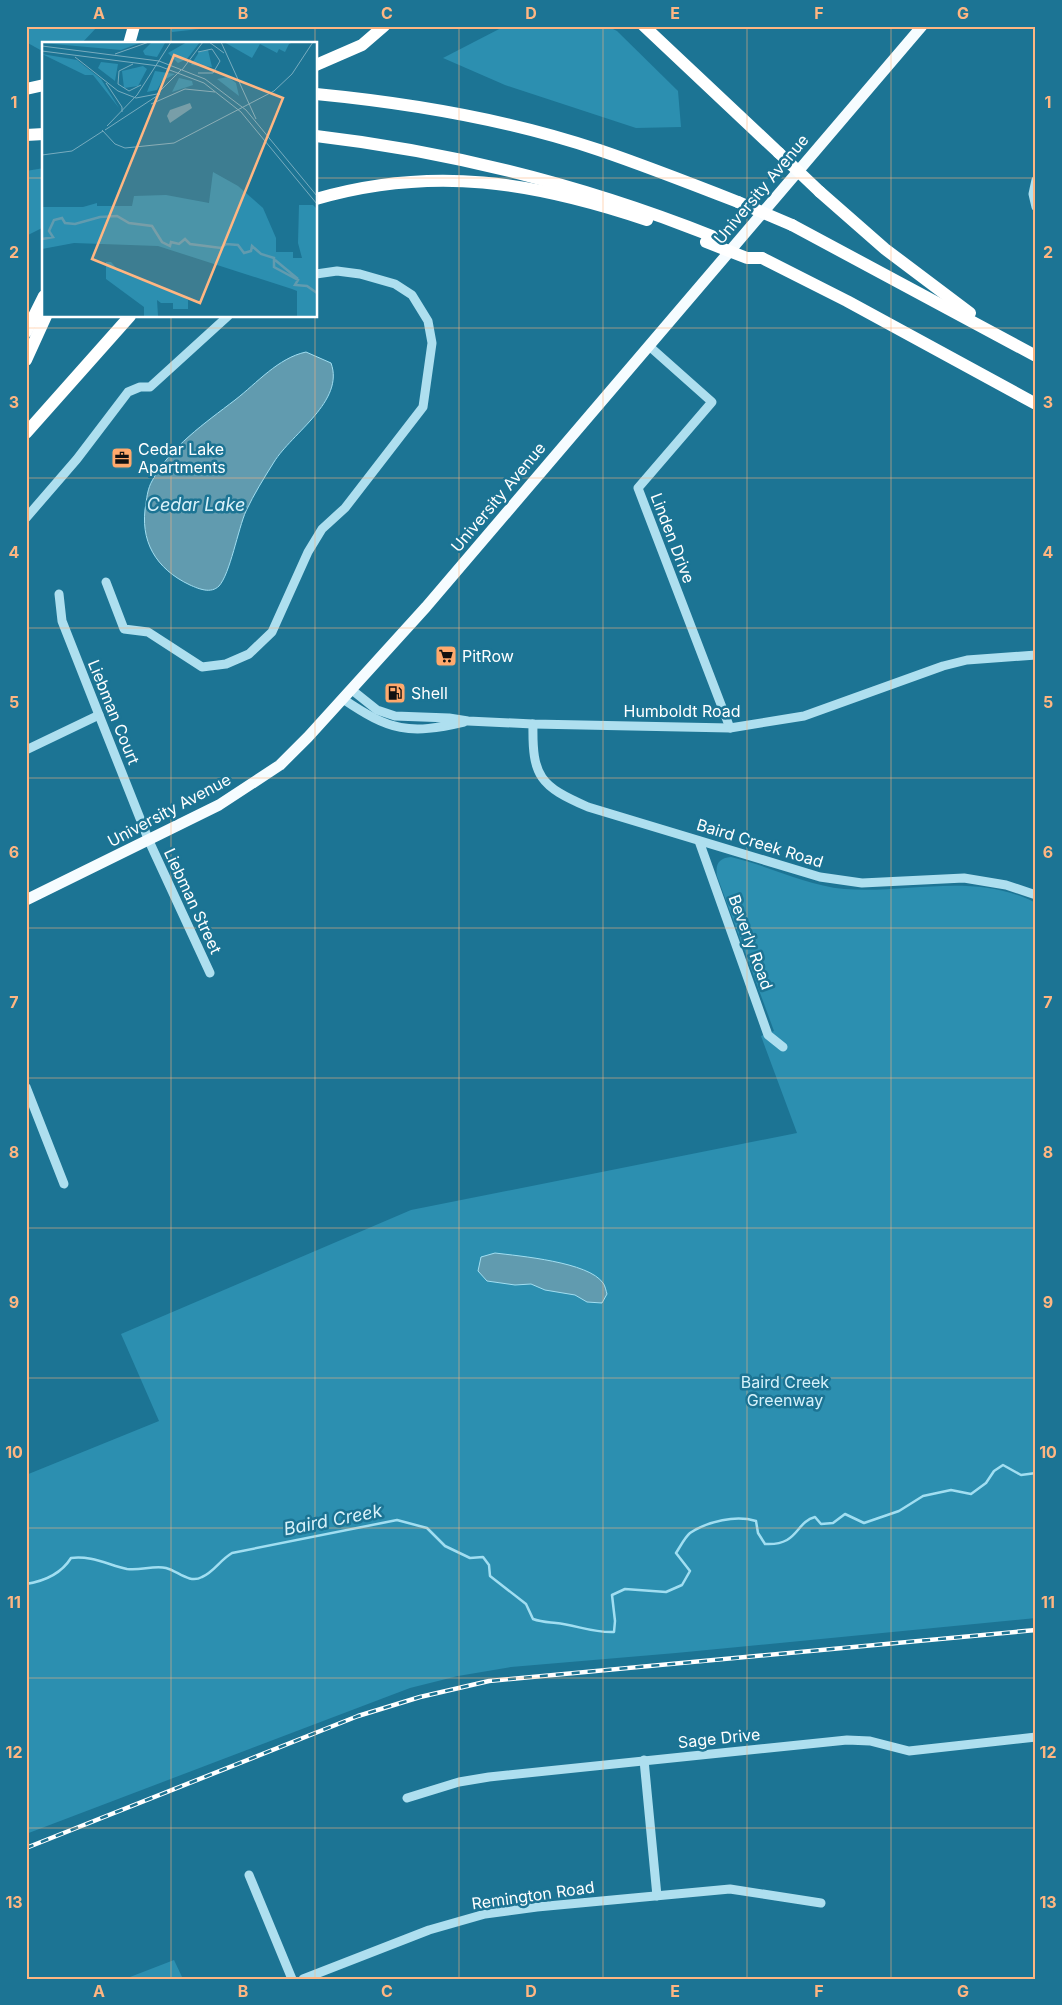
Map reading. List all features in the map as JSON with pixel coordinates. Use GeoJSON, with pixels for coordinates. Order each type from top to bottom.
{"type":"FeatureCollection","features":[{"type":"Feature","properties":{"kind":"highway"},"geometry":{"type":"LineString","coordinates":[[130,42],[134,26]]}},
{"type":"Feature","properties":{"kind":"highway"},"geometry":{"type":"LineString","coordinates":[[318,64],[362,45],[384,26]]}},
{"type":"Feature","properties":{"kind":"highway"},"geometry":{"type":"LineString","coordinates":[[644,26],[820,192],[885,249],[969,311],[988,330]]}},
{"type":"Feature","properties":{"kind":"highway"},"geometry":{"type":"LineString","coordinates":[[26,89],[42,85]]}},
{"type":"Feature","properties":{"kind":"highway"},"geometry":{"type":"LineString","coordinates":[[26,93],[42,91]]}},
{"type":"Feature","properties":{"kind":"highway"},"geometry":{"type":"LineString","coordinates":[[318,94],[439,111],[536,133],[598,150],[738,202],[792,225],[1036,356]]}},
{"type":"Feature","properties":{"kind":"highway"},"geometry":{"type":"LineString","coordinates":[[26,135],[42,134]]}},
{"type":"Feature","properties":{"kind":"highway"},"geometry":{"type":"LineString","coordinates":[[318,136],[387,145],[491,165],[596,194],[762,258],[847,301],[1036,404]]}},
{"type":"Feature","properties":{"kind":"highway"},"geometry":{"type":"LineString","coordinates":[[318,198],[394,182],[441,179],[486,181],[560,194],[709,239]]}},
{"type":"Feature","properties":{"kind":"highway"},"geometry":{"type":"LineString","coordinates":[[26,332],[42,300]]}},
{"type":"Feature","properties":{"kind":"highway"},"geometry":{"type":"LineString","coordinates":[[26,360],[45,318]]}},
{"type":"Feature","properties":{"kind":"highway"},"geometry":{"type":"LineString","coordinates":[[26,433],[128,318]]}},
{"type":"Feature","properties":{"kind":"main road","name":"University Avenue"},"geometry":{"type":"LineString","coordinates":[[26,900],[219,806],[280,766],[352,690],[432,600],[922,26]]}},
{"type":"Feature","properties":{"kind":"street"},"geometry":{"type":"LineString","coordinates":[[1036,180],[1033,194],[1036,207]]}},
{"type":"Feature","properties":{"kind":"street"},"geometry":{"type":"LineString","coordinates":[[106,582],[124,629],[148,632],[202,667],[226,664],[250,654],[272,632],[308,552],[322,529],[344,508],[423,407],[432,343],[428,321],[422,309],[412,295],[396,284],[360,274],[337,271],[318,274]]}},
{"type":"Feature","properties":{"kind":"street"},"geometry":{"type":"LineString","coordinates":[[26,518],[77,459],[128,392],[140,387],[150,387],[226,318]]}},
{"type":"Feature","properties":{"kind":"street","name":"Linden Drive"},"geometry":{"type":"LineString","coordinates":[[649,346],[712,402],[638,488],[730,728]]}},
{"type":"Feature","properties":{"kind":"street","name":"Liebman Court"},"geometry":{"type":"LineString","coordinates":[[59,594],[62,621],[149,840]]}},
{"type":"Feature","properties":{"kind":"street","name":"Humboldt Road"},"geometry":{"type":"LineString","coordinates":[[352,690],[377,710],[395,716],[533,724],[730,728],[804,716],[943,666],[967,660],[1036,655]]}},
{"type":"Feature","properties":{"kind":"street","name":"Humboldt Road"},"geometry":{"type":"LineString","coordinates":[[343,699],[373,719],[395,728],[427,728],[467,721]]}},
{"type":"Feature","properties":{"kind":"street"},"geometry":{"type":"LineString","coordinates":[[26,750],[99,715]]}},
{"type":"Feature","properties":{"kind":"street","name":"Baird Creek Road"},"geometry":{"type":"LineString","coordinates":[[533,724],[532,749],[536,769],[547,784],[588,807],[820,877],[843,882],[885,883],[964,878],[1006,885],[1036,895]]}},
{"type":"Feature","properties":{"kind":"street","name":"Liebman Street"},"geometry":{"type":"LineString","coordinates":[[149,840],[210,973]]}},
{"type":"Feature","properties":{"kind":"street","name":"Beverly Road"},"geometry":{"type":"LineString","coordinates":[[699,841],[768,1035],[783,1047]]}},
{"type":"Feature","properties":{"kind":"street"},"geometry":{"type":"LineString","coordinates":[[26,1087],[64,1184]]}},
{"type":"Feature","properties":{"kind":"street","name":"Sage Drive"},"geometry":{"type":"LineString","coordinates":[[408,1798],[459,1782],[489,1777],[848,1740],[870,1741],[909,1751],[1036,1737]]}},
{"type":"Feature","properties":{"kind":"street"},"geometry":{"type":"LineString","coordinates":[[644,1760],[657,1896]]}},
{"type":"Feature","properties":{"kind":"street"},"geometry":{"type":"LineString","coordinates":[[249,1875],[292,1979]]}},
{"type":"Feature","properties":{"kind":"street","name":"Remington Road"},"geometry":{"type":"LineString","coordinates":[[303,1979],[429,1930],[485,1914],[730,1889],[821,1903]]}},
{"type":"Feature","properties":{"kind":"green space"},"geometry":{"type":"Polygon","coordinates":[[[26,26],[98,26],[83,42],[42,42],[42,51],[26,42],[26,26]]]}},
{"type":"Feature","properties":{"kind":"green space"},"geometry":{"type":"Polygon","coordinates":[[[170,26],[227,26],[172,32],[170,26]]]}},
{"type":"Feature","properties":{"kind":"green space"},"geometry":{"type":"Polygon","coordinates":[[[505,26],[607,26],[617,31],[678,91],[681,127],[636,128],[505,85],[443,58],[505,26]]]}},
{"type":"Feature","properties":{"kind":"green space"},"geometry":{"type":"Polygon","coordinates":[[[42,168],[42,228],[26,236],[26,171],[42,168]]]}},
{"type":"Feature","properties":{"kind":"green space","name":"Baird Creek Greenway"},"geometry":{"type":"Polygon","coordinates":[[[731,857],[830,887],[868,890],[965,886],[1013,893],[1036,903],[1036,1618],[511,1667],[458,1676],[410,1688],[26,1834],[26,1475],[159,1421],[121,1334],[411,1210],[797,1133],[761,1036],[774,1031],[717,876],[717,865],[719,862],[731,857]]]}},
{"type":"Feature","properties":{"kind":"green space"},"geometry":{"type":"Polygon","coordinates":[[[174,1960],[183,1979],[130,1979],[130,1977],[174,1960]]]}},
{"type":"Feature","properties":{"kind":"water","name":"Cedar Lake"},"geometry":{"type":"Polygon","coordinates":[[[306,352],[331,363],[333,377],[331,390],[314,416],[282,451],[256,492],[246,511],[227,572],[219,586],[209,590],[190,585],[168,571],[159,562],[148,541],[144,517],[147,495],[151,484],[168,457],[189,436],[277,365],[306,352]]]}},
{"type":"Feature","properties":{"kind":"water"},"geometry":{"type":"Polygon","coordinates":[[[495,1253],[553,1261],[584,1270],[603,1283],[607,1294],[602,1303],[587,1302],[575,1295],[545,1290],[531,1284],[515,1285],[487,1281],[478,1271],[481,1257],[495,1253]]]}},
{"type":"Feature","properties":{"kind":"waterway","name":"Baird Creek"},"geometry":{"type":"LineString","coordinates":[[26,1584],[52,1576],[67,1564],[71,1558],[78,1557],[127,1569],[166,1568],[188,1578],[197,1579],[206,1575],[232,1553],[397,1520],[427,1528],[445,1546],[470,1558],[483,1557],[489,1565],[490,1576],[526,1604],[533,1619],[614,1632],[615,1621],[612,1595],[625,1589],[666,1592],[682,1585],[690,1571],[676,1553],[690,1533],[705,1525],[731,1519],[756,1521],[758,1533],[765,1544],[776,1544],[790,1538],[804,1524],[815,1517],[821,1524],[833,1523],[845,1514],[864,1523],[899,1511],[923,1496],[951,1490],[971,1494],[986,1483],[994,1471],[1003,1465],[1021,1475],[1036,1473]]}},
{"type":"Feature","properties":{"kind":"railway"},"geometry":{"type":"LineString","coordinates":[[26,1848],[358,1716],[420,1697],[489,1681],[1036,1630]]}},
{"type":"Feature","properties":{"kind":"place","name":"Cedar Lake Apartments"},"geometry":{"type":"Point","coordinates":[122,458]}},
{"type":"Feature","properties":{"kind":"place","name":"PitRow"},"geometry":{"type":"Point","coordinates":[446,656]}},
{"type":"Feature","properties":{"kind":"place","name":"Shell"},"geometry":{"type":"Point","coordinates":[395,693]}}]}
